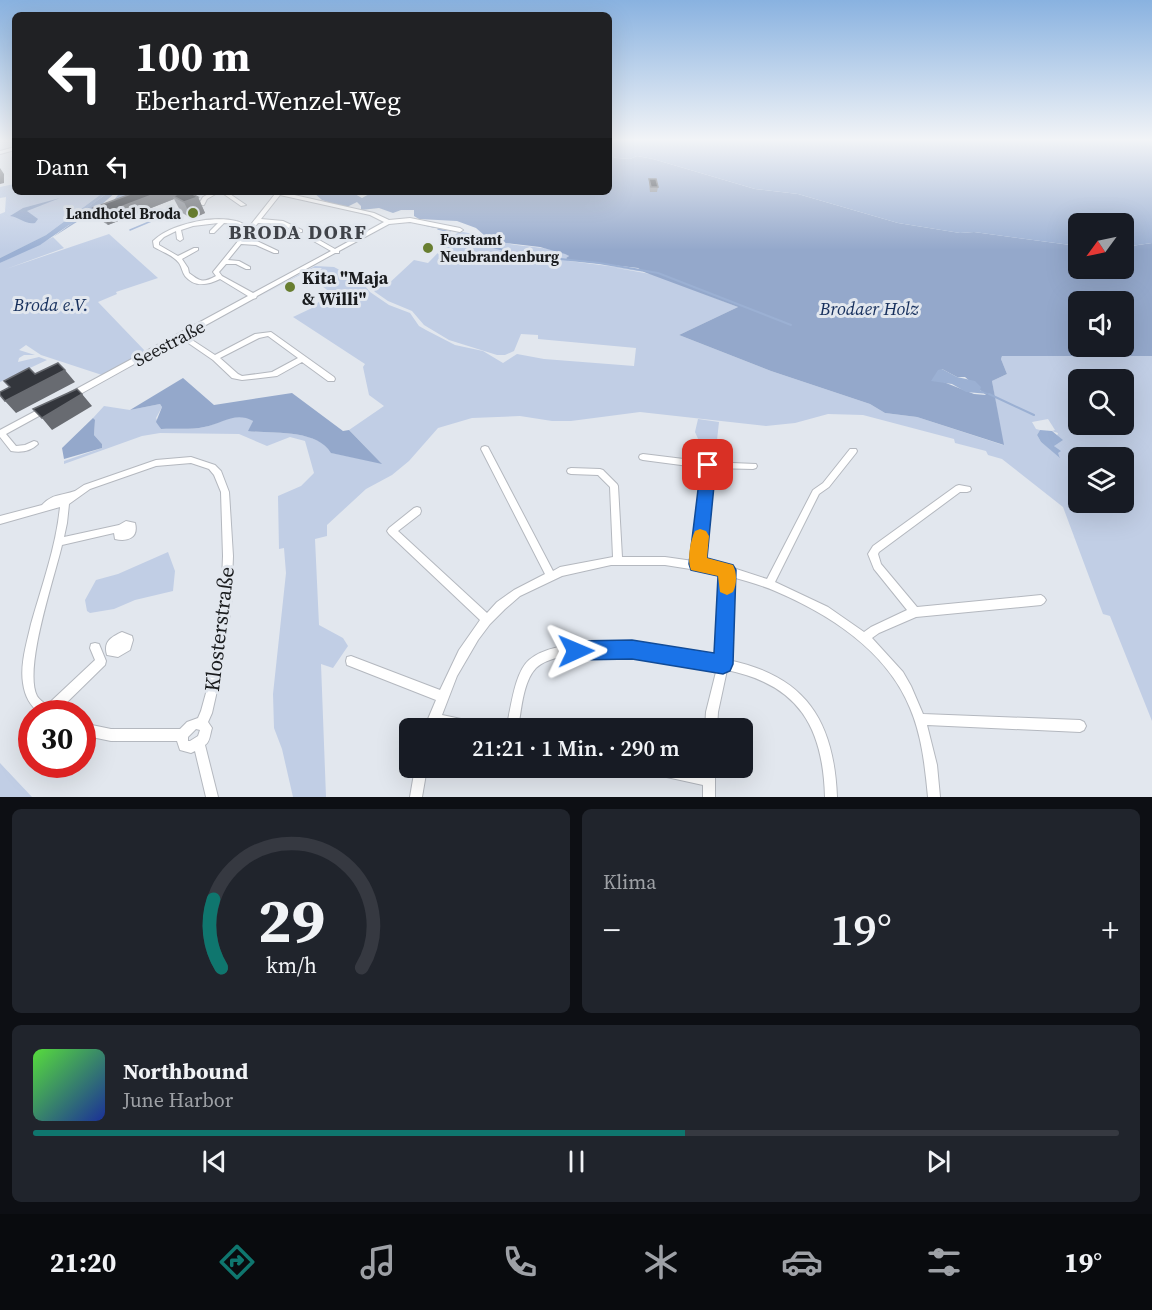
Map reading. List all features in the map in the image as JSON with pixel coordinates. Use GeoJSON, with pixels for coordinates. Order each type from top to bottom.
{"type":"FeatureCollection","features":[{"type":"Feature","properties":{"kind":"street"},"geometry":{"type":"LineString","coordinates":[[202,204],[205,198],[210,195]]}},
{"type":"Feature","properties":{"kind":"street"},"geometry":{"type":"LineString","coordinates":[[228,195],[243,205]]}},
{"type":"Feature","properties":{"kind":"street"},"geometry":{"type":"LineString","coordinates":[[254,297],[220,277],[216,272],[258,221],[275,195]]}},
{"type":"Feature","properties":{"kind":"street"},"geometry":{"type":"LineString","coordinates":[[287,195],[372,214],[388,222],[410,220],[460,230]]}},
{"type":"Feature","properties":{"kind":"street"},"geometry":{"type":"LineString","coordinates":[[313,195],[313,200]]}},
{"type":"Feature","properties":{"kind":"street"},"geometry":{"type":"LineString","coordinates":[[258,221],[281,222],[300,231]]}},
{"type":"Feature","properties":{"kind":"street"},"geometry":{"type":"LineString","coordinates":[[220,277],[206,284],[198,284],[186,274],[185,268],[178,259],[159,249],[156,244],[163,235],[178,229],[222,222],[237,223],[246,229],[251,229]]}},
{"type":"Feature","properties":{"kind":"street"},"geometry":{"type":"LineString","coordinates":[[212,232],[222,222]]}},
{"type":"Feature","properties":{"kind":"street","name":"Seestraße"},"geometry":{"type":"LineString","coordinates":[[64,399],[337,252],[388,222]]}},
{"type":"Feature","properties":{"kind":"street"},"geometry":{"type":"LineString","coordinates":[[178,229],[180,239]]}},
{"type":"Feature","properties":{"kind":"street"},"geometry":{"type":"LineString","coordinates":[[312,238],[337,252]]}},
{"type":"Feature","properties":{"kind":"street"},"geometry":{"type":"LineString","coordinates":[[241,242],[257,243],[276,252]]}},
{"type":"Feature","properties":{"kind":"street"},"geometry":{"type":"LineString","coordinates":[[178,259],[196,249]]}},
{"type":"Feature","properties":{"kind":"street"},"geometry":{"type":"LineString","coordinates":[[223,262],[240,263],[248,268]]}},
{"type":"Feature","properties":{"kind":"street"},"geometry":{"type":"LineString","coordinates":[[215,358],[263,334],[269,334],[331,379]]}},
{"type":"Feature","properties":{"kind":"street"},"geometry":{"type":"LineString","coordinates":[[182,336],[215,358],[235,376],[242,378],[274,374],[302,359]]}},
{"type":"Feature","properties":{"kind":"street"},"geometry":{"type":"LineString","coordinates":[[34,444],[26,448],[14,449],[0,433],[55,404]]}},
{"type":"Feature","properties":{"kind":"street"},"geometry":{"type":"LineString","coordinates":[[485,449],[551,576]]}},
{"type":"Feature","properties":{"kind":"street"},"geometry":{"type":"LineString","coordinates":[[769,584],[816,492],[826,485],[853,452]]}},
{"type":"Feature","properties":{"kind":"street"},"geometry":{"type":"LineString","coordinates":[[643,457],[708,465],[753,466]]}},
{"type":"Feature","properties":{"kind":"street","name":"Klosterstraße"},"geometry":{"type":"LineString","coordinates":[[0,520],[69,498],[126,472],[176,460],[202,462],[212,467],[222,479],[225,492],[228,556],[226,606],[214,682],[207,713],[201,723],[206,732],[199,744],[212,797]]}},
{"type":"Feature","properties":{"kind":"street"},"geometry":{"type":"LineString","coordinates":[[698,564],[708,465]]}},
{"type":"Feature","properties":{"kind":"street"},"geometry":{"type":"LineString","coordinates":[[571,471],[600,472],[614,486],[618,561]]}},
{"type":"Feature","properties":{"kind":"street"},"geometry":{"type":"LineString","coordinates":[[915,612],[877,566],[873,554],[876,549],[959,488],[966,489]]}},
{"type":"Feature","properties":{"kind":"street"},"geometry":{"type":"LineString","coordinates":[[33,700],[27,669],[69,498]]}},
{"type":"Feature","properties":{"kind":"street"},"geometry":{"type":"LineString","coordinates":[[417,511],[392,531],[486,619]]}},
{"type":"Feature","properties":{"kind":"street"},"geometry":{"type":"LineString","coordinates":[[59,542],[121,528]]}},
{"type":"Feature","properties":{"kind":"street"},"geometry":{"type":"LineString","coordinates":[[435,718],[463,654],[486,619],[517,593],[551,576],[618,561],[698,564],[727,570],[769,584],[818,607],[864,638],[884,657],[898,676],[920,718],[927,743],[934,797]]}},
{"type":"Feature","properties":{"kind":"street"},"geometry":{"type":"LineString","coordinates":[[712,718],[723,664],[727,570]]}},
{"type":"Feature","properties":{"kind":"street"},"geometry":{"type":"LineString","coordinates":[[864,638],[875,630],[915,612],[1041,600]]}},
{"type":"Feature","properties":{"kind":"street"},"geometry":{"type":"LineString","coordinates":[[95,648],[101,661]]}},
{"type":"Feature","properties":{"kind":"street"},"geometry":{"type":"LineString","coordinates":[[515,718],[526,674],[535,662],[548,654],[567,651],[632,650],[723,664],[761,673],[778,682],[807,710],[827,750],[831,773],[831,797]]}},
{"type":"Feature","properties":{"kind":"street"},"geometry":{"type":"LineString","coordinates":[[61,700],[111,651]]}},
{"type":"Feature","properties":{"kind":"street"},"geometry":{"type":"LineString","coordinates":[[351,661],[443,697]]}},
{"type":"Feature","properties":{"kind":"street"},"geometry":{"type":"LineString","coordinates":[[920,718],[1080,726]]}},
{"type":"Feature","properties":{"kind":"street"},"geometry":{"type":"LineString","coordinates":[[199,744],[191,747],[184,746],[183,735],[189,728],[201,723]]}},
{"type":"Feature","properties":{"kind":"street"},"geometry":{"type":"LineString","coordinates":[[96,732],[111,735],[183,735]]}},
{"type":"Feature","properties":{"kind":"street"},"geometry":{"type":"LineString","coordinates":[[416,797],[420,778]]}},
{"type":"Feature","properties":{"kind":"street"},"geometry":{"type":"LineString","coordinates":[[709,778],[709,797]]}},
{"type":"Feature","properties":{"kind":"green space","name":"Brodaer Holz"},"geometry":{"type":"Polygon","coordinates":[[[612,176],[711,176],[755,189],[798,194],[898,223],[960,233],[974,232],[1068,245],[1068,279],[1134,279],[1134,246],[1152,243],[1152,356],[1134,356],[1134,291],[1068,291],[1068,356],[1002,356],[1007,374],[992,381],[1004,445],[917,417],[885,413],[870,404],[771,371],[679,335],[738,307],[638,268],[568,260],[566,258],[569,256],[565,254],[540,247],[506,243],[457,221],[419,219],[414,216],[414,210],[401,210],[393,213],[379,208],[361,210],[357,202],[345,208],[322,200],[316,195],[357,195],[362,198],[368,195],[612,195],[612,176]],[[942,369],[941,381],[974,394],[986,395],[965,377],[957,377],[942,369]]]}},
{"type":"Feature","properties":{"kind":"green space"},"geometry":{"type":"Polygon","coordinates":[[[12,184],[12,195],[100,195],[46,235],[0,258],[0,214],[5,212],[6,197],[0,198],[0,187],[12,184]]]}},
{"type":"Feature","properties":{"kind":"green space"},"geometry":{"type":"Polygon","coordinates":[[[105,195],[113,195],[100,206],[114,203],[123,195],[136,195],[91,213],[53,237],[75,221],[74,217],[105,195]]]}},
{"type":"Feature","properties":{"kind":"green space"},"geometry":{"type":"Polygon","coordinates":[[[60,198],[27,211],[38,219],[35,223],[10,216],[23,208],[60,198]]]}},
{"type":"Feature","properties":{"kind":"green space"},"geometry":{"type":"Polygon","coordinates":[[[459,231],[510,244],[556,251],[569,256],[566,258],[569,261],[640,270],[644,272],[611,267],[656,275],[738,307],[679,335],[771,371],[870,404],[885,413],[917,417],[1003,445],[992,381],[1007,374],[1002,356],[1152,356],[1152,721],[1110,616],[1103,614],[1063,507],[1002,459],[988,455],[986,451],[955,443],[954,439],[863,415],[828,414],[795,423],[766,426],[640,412],[571,421],[552,421],[520,416],[472,418],[438,428],[409,461],[392,475],[366,489],[327,525],[327,536],[315,539],[319,625],[343,638],[348,646],[333,668],[321,664],[326,797],[293,797],[282,749],[274,728],[273,694],[286,573],[284,548],[279,549],[278,496],[301,486],[314,473],[305,441],[290,437],[267,446],[239,434],[160,433],[142,436],[64,464],[64,461],[102,448],[102,444],[94,435],[95,421],[93,418],[104,406],[130,410],[160,404],[162,407],[156,418],[161,429],[199,428],[241,416],[253,421],[249,431],[306,436],[325,445],[332,453],[381,463],[349,430],[384,406],[369,395],[363,367],[365,364],[293,317],[312,308],[330,292],[311,278],[322,268],[313,268],[258,297],[315,266],[334,267],[361,281],[370,292],[389,305],[410,313],[419,326],[426,330],[455,345],[483,351],[503,363],[517,354],[544,359],[634,366],[636,348],[538,339],[538,335],[521,334],[514,351],[505,355],[497,355],[449,340],[424,325],[412,311],[388,301],[375,292],[367,282],[352,274],[359,270],[356,273],[385,287],[414,260],[428,263],[459,231]],[[1048,419],[1032,422],[1036,429],[1040,430],[1037,435],[1041,442],[1060,457],[1057,453],[1060,451],[1054,446],[1058,433],[1052,431],[1055,430],[1048,419]]]}},
{"type":"Feature","properties":{"kind":"green space","name":"Broda e.V."},"geometry":{"type":"Polygon","coordinates":[[[109,234],[158,278],[116,292],[117,294],[98,302],[146,352],[102,375],[41,355],[26,345],[19,350],[35,355],[24,355],[19,358],[18,362],[39,357],[47,360],[0,382],[0,263],[53,237],[64,248],[6,269],[109,234]]]}},
{"type":"Feature","properties":{"kind":"green space"},"geometry":{"type":"Polygon","coordinates":[[[183,378],[214,405],[292,393],[343,431],[349,430],[382,464],[331,453],[324,445],[305,436],[248,431],[253,421],[246,418],[228,419],[199,428],[161,429],[156,422],[162,407],[160,404],[130,410],[183,378]]]}},
{"type":"Feature","properties":{"kind":"green space"},"geometry":{"type":"Polygon","coordinates":[[[93,418],[95,420],[94,435],[102,444],[102,448],[64,459],[62,448],[93,418]]]}},
{"type":"Feature","properties":{"kind":"green space"},"geometry":{"type":"Polygon","coordinates":[[[698,419],[719,422],[717,440],[714,444],[720,459],[710,458],[710,463],[690,461],[689,456],[695,457],[694,441],[699,441],[695,432],[698,419]]]}},
{"type":"Feature","properties":{"kind":"green space"},"geometry":{"type":"Polygon","coordinates":[[[168,552],[175,571],[173,591],[135,600],[114,609],[90,613],[87,611],[85,600],[96,580],[118,574],[168,552]]]}},
{"type":"Feature","properties":{"kind":"green space"},"geometry":{"type":"Polygon","coordinates":[[[0,763],[32,797],[0,797],[0,763]]]}},
{"type":"Feature","properties":{"kind":"shaded area"},"geometry":{"type":"Polygon","coordinates":[[[711,176],[1152,176],[1152,243],[1134,246],[1134,213],[1068,213],[1068,245],[974,232],[960,233],[898,223],[798,194],[755,189],[711,176]]]}},
{"type":"Feature","properties":{"kind":"shaded area"},"geometry":{"type":"Polygon","coordinates":[[[100,195],[105,195],[75,217],[75,221],[40,245],[0,263],[0,258],[46,235],[100,195]]]}},
{"type":"Feature","properties":{"kind":"shaded area"},"geometry":{"type":"Polygon","coordinates":[[[942,369],[957,377],[975,381],[981,387],[980,390],[989,394],[966,392],[952,384],[931,381],[938,370],[942,369]]]}},
{"type":"Feature","properties":{"kind":"shaded area"},"geometry":{"type":"Polygon","coordinates":[[[1040,430],[1052,431],[1063,440],[1054,446],[1061,451],[1058,453],[1060,458],[1041,442],[1037,435],[1040,430]]]}},
{"type":"Feature","properties":{"kind":"building"},"geometry":{"type":"Polygon","coordinates":[[[649,179],[656,179],[658,187],[651,187],[649,179]]]}},
{"type":"Feature","properties":{"kind":"building"},"geometry":{"type":"Polygon","coordinates":[[[128,195],[152,195],[102,214],[93,208],[128,195]]]}},
{"type":"Feature","properties":{"kind":"building"},"geometry":{"type":"Polygon","coordinates":[[[194,195],[198,197],[184,202],[173,196],[194,195]]]}},
{"type":"Feature","properties":{"kind":"building"},"geometry":{"type":"Polygon","coordinates":[[[58,363],[65,370],[5,401],[0,395],[0,392],[10,387],[4,381],[29,368],[35,374],[58,363]]]}},
{"type":"Feature","properties":{"kind":"building"},"geometry":{"type":"Polygon","coordinates":[[[77,389],[82,394],[42,418],[33,409],[77,389]]]}},
{"type":"Feature","properties":{"kind":"waterway"},"geometry":{"type":"LineString","coordinates":[[66,224],[110,208],[122,195]]}},
{"type":"Feature","properties":{"kind":"waterway"},"geometry":{"type":"LineString","coordinates":[[130,230],[180,209]]}},
{"type":"Feature","properties":{"kind":"waterway"},"geometry":{"type":"LineString","coordinates":[[425,225],[434,227]]}},
{"type":"Feature","properties":{"kind":"waterway"},"geometry":{"type":"LineString","coordinates":[[438,229],[450,232]]}},
{"type":"Feature","properties":{"kind":"waterway"},"geometry":{"type":"LineString","coordinates":[[478,242],[498,248]]}},
{"type":"Feature","properties":{"kind":"waterway"},"geometry":{"type":"LineString","coordinates":[[493,247],[522,255],[599,263],[658,273],[791,325]]}},
{"type":"Feature","properties":{"kind":"waterway"},"geometry":{"type":"LineString","coordinates":[[989,394],[1034,415]]}},
{"type":"Feature","properties":{"kind":"slow traffic"},"geometry":{"type":"LineString","coordinates":[[700,536],[698,564],[727,570],[727,587]]}},
{"type":"Feature","properties":{"kind":"place","name":"Landhotel Broda"},"geometry":{"type":"Point","coordinates":[193,213]}},
{"type":"Feature","properties":{"kind":"place","name":"Forstamt Neubrandenburg"},"geometry":{"type":"Point","coordinates":[428,248]}},
{"type":"Feature","properties":{"kind":"place","name":"Kita \"Maja & Willi\""},"geometry":{"type":"Point","coordinates":[290,287]}},
{"type":"Feature","properties":{"kind":"district","name":"BRODA DORF"},"geometry":{"type":"Point","coordinates":[298,232]}},
{"type":"Feature","properties":{"kind":"route"},"geometry":{"type":"LineString","coordinates":[[576,651],[650,651],[723,664],[727,570],[698,564],[708,465]]}}]}
